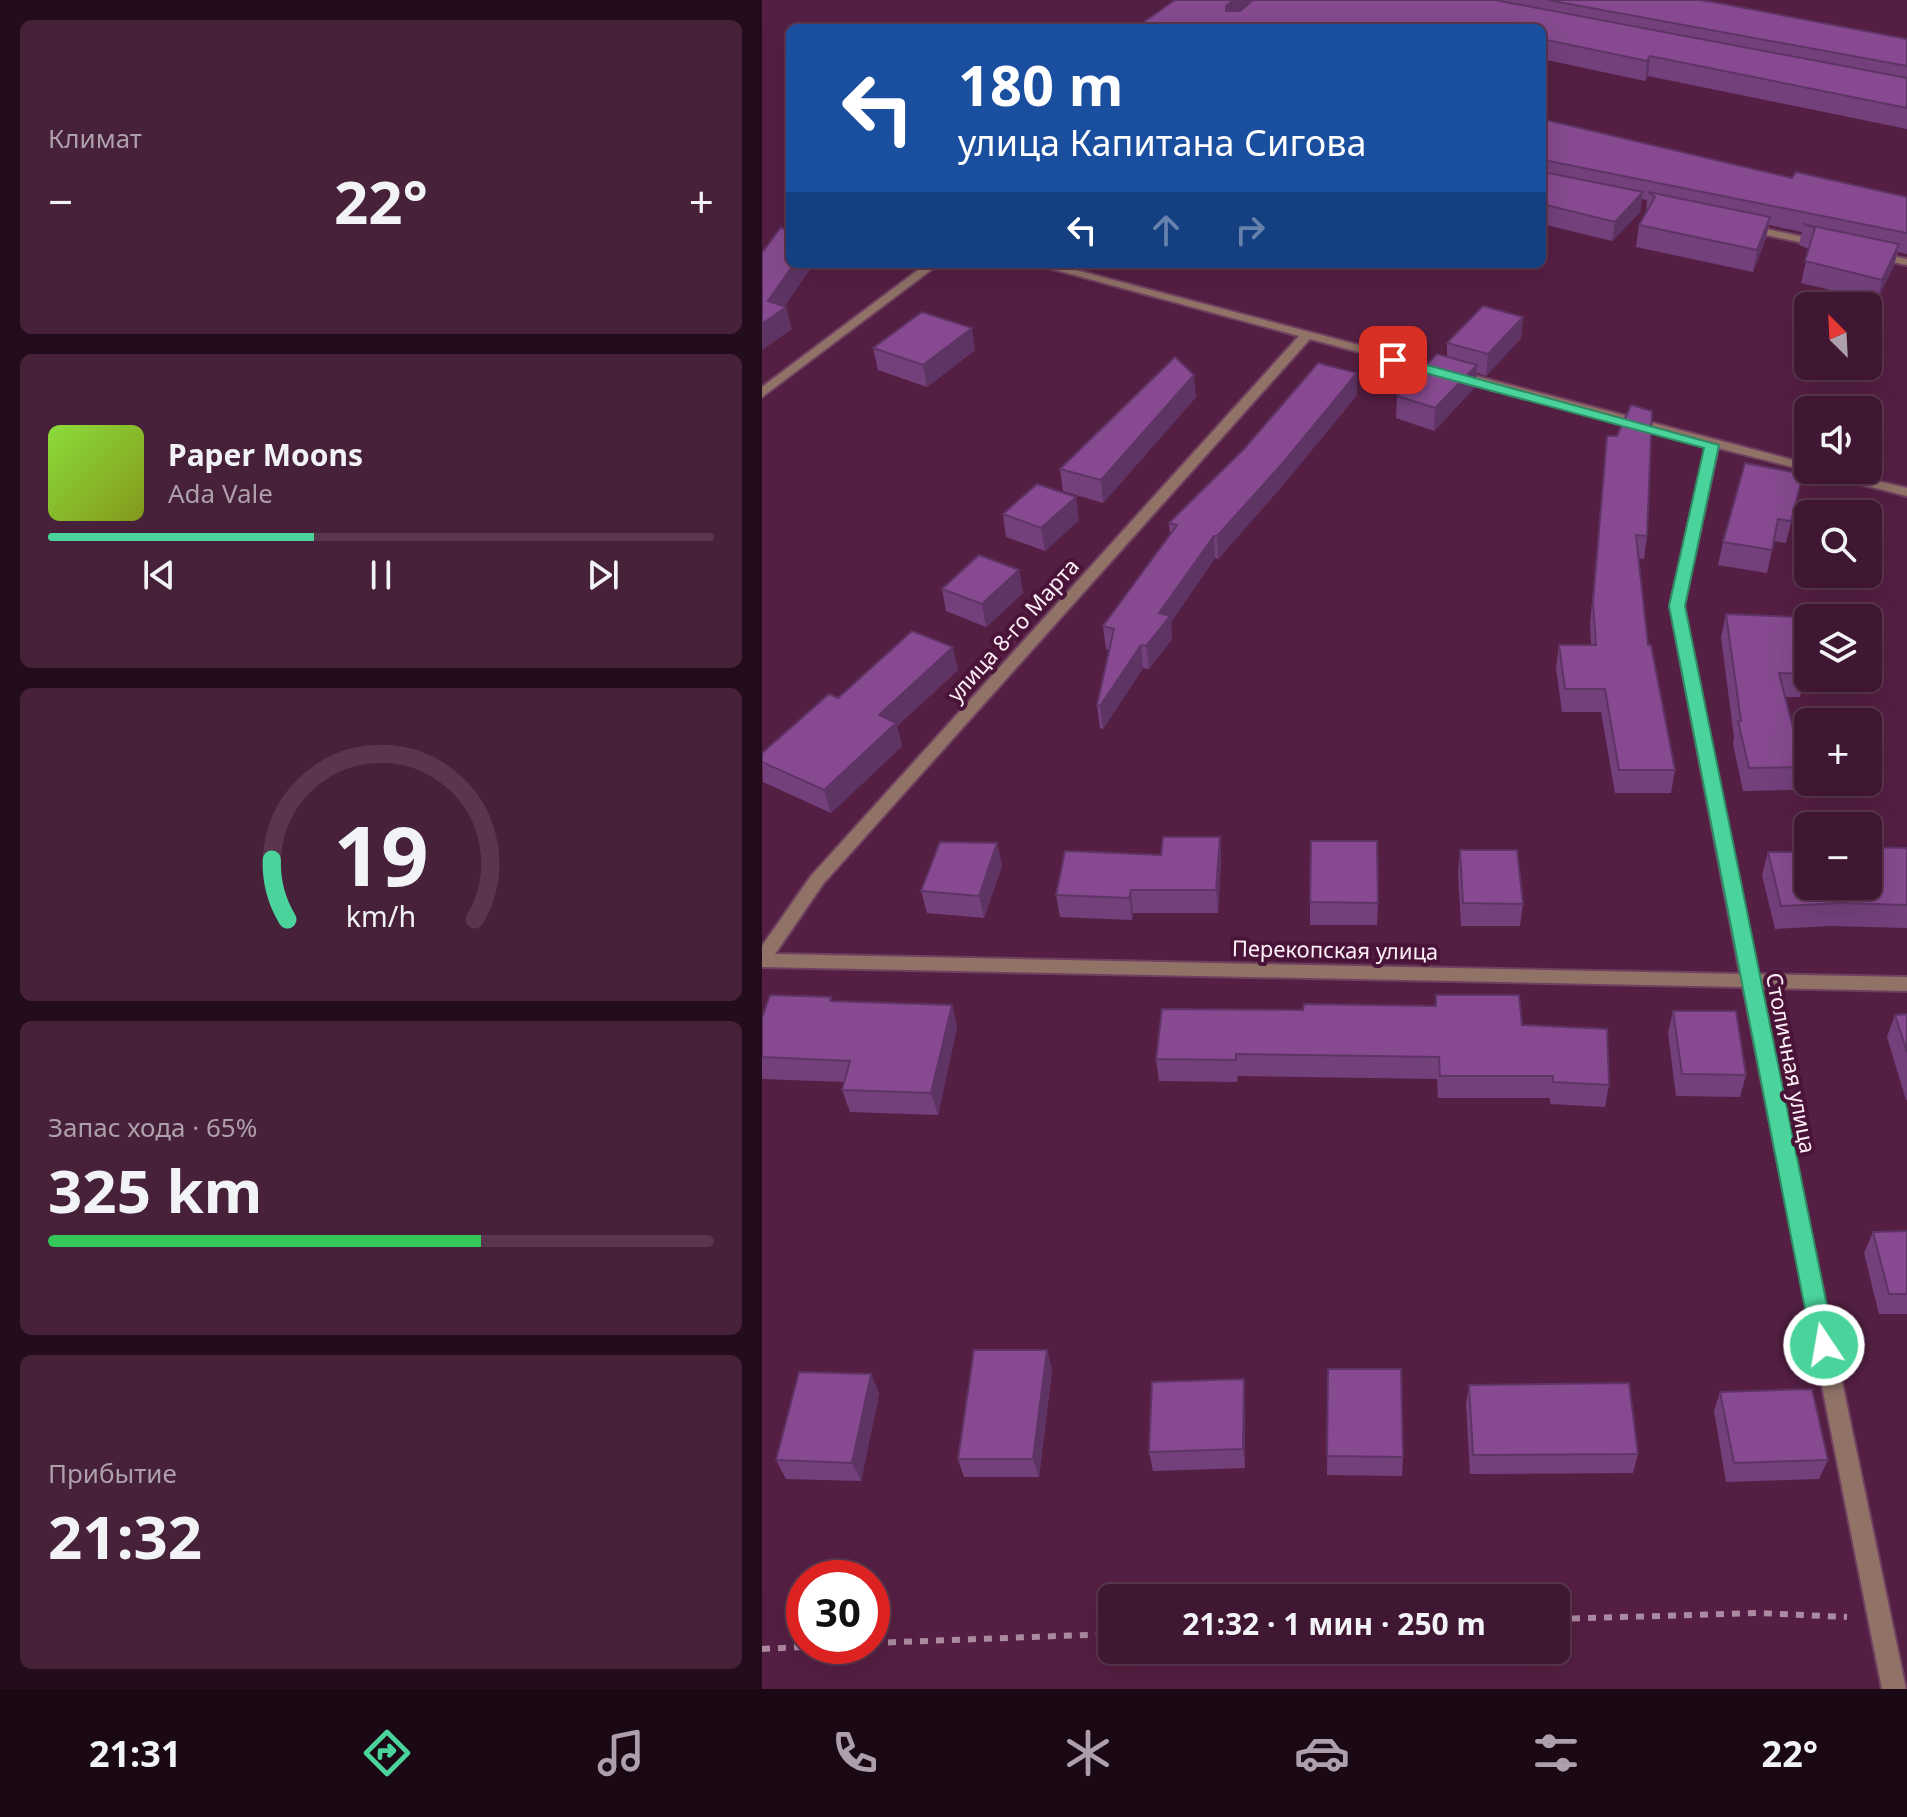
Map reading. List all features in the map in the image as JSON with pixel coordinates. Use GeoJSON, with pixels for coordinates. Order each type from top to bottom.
{"type":"FeatureCollection","features":[{"type":"Feature","properties":{"kind":"street"},"geometry":{"type":"LineString","coordinates":[[1740,227],[1831,246]]}},
{"type":"Feature","properties":{"kind":"street"},"geometry":{"type":"LineString","coordinates":[[1861,253],[1907,262]]}},
{"type":"Feature","properties":{"kind":"street"},"geometry":{"type":"LineString","coordinates":[[762,393],[928,268]]}},
{"type":"Feature","properties":{"kind":"street"},"geometry":{"type":"LineString","coordinates":[[1055,268],[1794,465]]}},
{"type":"Feature","properties":{"kind":"street","name":"улица 8-го Марта"},"geometry":{"type":"LineString","coordinates":[[762,960],[817,880],[1306,336]]}},
{"type":"Feature","properties":{"kind":"street","name":"Столичная улица"},"geometry":{"type":"LineString","coordinates":[[1712,445],[1677,606],[1894,1689]]}},
{"type":"Feature","properties":{"kind":"street"},"geometry":{"type":"LineString","coordinates":[[1873,484],[1907,492]]}},
{"type":"Feature","properties":{"kind":"street","name":"Перекопская улица"},"geometry":{"type":"LineString","coordinates":[[762,960],[1907,984]]}},
{"type":"Feature","properties":{"kind":"path"},"geometry":{"type":"LineString","coordinates":[[1570,1619],[1758,1613],[1879,1618]]}},
{"type":"Feature","properties":{"kind":"path"},"geometry":{"type":"LineString","coordinates":[[890,1642],[1098,1635]]}},
{"type":"Feature","properties":{"kind":"path"},"geometry":{"type":"LineString","coordinates":[[762,1649],[786,1648]]}},
{"type":"Feature","properties":{"kind":"building"},"geometry":{"type":"Polygon","coordinates":[[[1175,0],[1234,0],[1226,6],[1226,11],[1240,11],[1253,0],[1495,0],[1907,78],[1907,108],[1650,56],[1647,61],[1546,40],[1546,24],[1141,24],[1175,0]]]}},
{"type":"Feature","properties":{"kind":"building"},"geometry":{"type":"Polygon","coordinates":[[[1548,0],[1713,2],[1907,39],[1907,66],[1548,0]]]}},
{"type":"Feature","properties":{"kind":"building"},"geometry":{"type":"Polygon","coordinates":[[[1546,120],[1792,178],[1796,172],[1907,197],[1907,233],[1546,160],[1546,120]]]}},
{"type":"Feature","properties":{"kind":"building"},"geometry":{"type":"Polygon","coordinates":[[[1546,173],[1643,192],[1615,222],[1546,205],[1546,173]]]}},
{"type":"Feature","properties":{"kind":"building"},"geometry":{"type":"Polygon","coordinates":[[[1648,192],[1770,217],[1757,250],[1639,225],[1655,197],[1648,192]]]}},
{"type":"Feature","properties":{"kind":"building"},"geometry":{"type":"Polygon","coordinates":[[[1803,224],[1899,244],[1882,280],[1805,261],[1815,228],[1803,224]]]}},
{"type":"Feature","properties":{"kind":"building"},"geometry":{"type":"Polygon","coordinates":[[[781,227],[786,231],[786,268],[791,268],[768,301],[786,307],[762,324],[762,253],[781,227]]]}},
{"type":"Feature","properties":{"kind":"building"},"geometry":{"type":"Polygon","coordinates":[[[1483,306],[1523,317],[1488,354],[1447,343],[1483,306]]]}},
{"type":"Feature","properties":{"kind":"building"},"geometry":{"type":"Polygon","coordinates":[[[922,312],[972,328],[923,365],[873,348],[922,312]]]}},
{"type":"Feature","properties":{"kind":"building"},"geometry":{"type":"Polygon","coordinates":[[[1437,354],[1477,365],[1435,408],[1397,396],[1437,354]]]}},
{"type":"Feature","properties":{"kind":"building"},"geometry":{"type":"Polygon","coordinates":[[[1175,357],[1194,375],[1101,480],[1060,469],[1175,357]]]}},
{"type":"Feature","properties":{"kind":"building"},"geometry":{"type":"Polygon","coordinates":[[[1318,363],[1357,373],[1282,464],[1214,536],[1159,613],[1170,616],[1146,646],[1141,645],[1100,706],[1097,705],[1114,629],[1103,626],[1177,525],[1169,523],[1245,448],[1318,363]]]}},
{"type":"Feature","properties":{"kind":"building"},"geometry":{"type":"Polygon","coordinates":[[[1631,405],[1652,411],[1647,536],[1636,535],[1648,645],[1651,645],[1675,770],[1619,770],[1605,689],[1565,689],[1559,645],[1596,645],[1593,602],[1607,436],[1617,436],[1631,405]]]}},
{"type":"Feature","properties":{"kind":"building"},"geometry":{"type":"Polygon","coordinates":[[[1745,463],[1794,472],[1794,484],[1800,484],[1791,521],[1778,519],[1772,550],[1723,542],[1745,463]]]}},
{"type":"Feature","properties":{"kind":"building"},"geometry":{"type":"Polygon","coordinates":[[[1037,484],[1076,497],[1041,528],[1003,514],[1037,484]]]}},
{"type":"Feature","properties":{"kind":"building"},"geometry":{"type":"Polygon","coordinates":[[[979,555],[1019,570],[982,604],[942,589],[979,555]]]}},
{"type":"Feature","properties":{"kind":"building"},"geometry":{"type":"Polygon","coordinates":[[[1726,614],[1794,617],[1794,674],[1779,673],[1794,732],[1794,767],[1749,768],[1738,721],[1741,721],[1726,614]]]}},
{"type":"Feature","properties":{"kind":"building"},"geometry":{"type":"Polygon","coordinates":[[[912,631],[953,647],[879,715],[896,723],[824,790],[762,762],[762,753],[829,694],[838,698],[912,631]]]}},
{"type":"Feature","properties":{"kind":"building"},"geometry":{"type":"Polygon","coordinates":[[[1163,837],[1220,837],[1216,890],[1131,890],[1129,898],[1056,895],[1065,851],[1161,855],[1163,837]]]}},
{"type":"Feature","properties":{"kind":"building"},"geometry":{"type":"Polygon","coordinates":[[[1311,841],[1377,841],[1378,903],[1310,902],[1311,841]]]}},
{"type":"Feature","properties":{"kind":"building"},"geometry":{"type":"Polygon","coordinates":[[[940,842],[997,843],[979,896],[921,891],[940,842]]]}},
{"type":"Feature","properties":{"kind":"building"},"geometry":{"type":"Polygon","coordinates":[[[1882,847],[1907,848],[1907,905],[1840,903],[1781,906],[1768,852],[1794,852],[1794,900],[1882,900],[1882,847]]]}},
{"type":"Feature","properties":{"kind":"building"},"geometry":{"type":"Polygon","coordinates":[[[1460,850],[1517,850],[1523,904],[1463,903],[1460,850]]]}},
{"type":"Feature","properties":{"kind":"building"},"geometry":{"type":"Polygon","coordinates":[[[770,995],[831,997],[830,1001],[952,1005],[931,1093],[842,1090],[850,1061],[762,1057],[762,1018],[770,995]]]}},
{"type":"Feature","properties":{"kind":"building"},"geometry":{"type":"Polygon","coordinates":[[[1436,995],[1519,995],[1522,1025],[1607,1029],[1609,1085],[1553,1082],[1553,1076],[1440,1076],[1439,1057],[1236,1054],[1236,1060],[1156,1059],[1162,1009],[1303,1010],[1304,1004],[1436,1006],[1436,995]]]}},
{"type":"Feature","properties":{"kind":"building"},"geometry":{"type":"Polygon","coordinates":[[[1673,1011],[1736,1011],[1746,1075],[1682,1074],[1673,1011]]]}},
{"type":"Feature","properties":{"kind":"building"},"geometry":{"type":"Polygon","coordinates":[[[1907,1014],[1907,1052],[1895,1015],[1907,1014]]]}},
{"type":"Feature","properties":{"kind":"building"},"geometry":{"type":"Polygon","coordinates":[[[1907,1231],[1907,1294],[1889,1294],[1873,1232],[1907,1231]]]}},
{"type":"Feature","properties":{"kind":"building"},"geometry":{"type":"Polygon","coordinates":[[[974,1350],[1047,1350],[1033,1459],[958,1459],[974,1350]]]}},
{"type":"Feature","properties":{"kind":"building"},"geometry":{"type":"Polygon","coordinates":[[[1328,1369],[1401,1369],[1403,1457],[1327,1456],[1328,1369]]]}},
{"type":"Feature","properties":{"kind":"building"},"geometry":{"type":"Polygon","coordinates":[[[799,1372],[871,1374],[852,1463],[776,1460],[799,1372]]]}},
{"type":"Feature","properties":{"kind":"building"},"geometry":{"type":"Polygon","coordinates":[[[1244,1379],[1243,1449],[1149,1452],[1152,1382],[1244,1379]]]}},
{"type":"Feature","properties":{"kind":"building"},"geometry":{"type":"Polygon","coordinates":[[[1629,1383],[1638,1454],[1473,1455],[1469,1385],[1629,1383]]]}},
{"type":"Feature","properties":{"kind":"building"},"geometry":{"type":"Polygon","coordinates":[[[1812,1389],[1828,1460],[1734,1463],[1720,1392],[1812,1389]]]}},
{"type":"Feature","properties":{"kind":"route"},"geometry":{"type":"LineString","coordinates":[[1393,360],[1712,445],[1677,606],[1824,1345]]}}]}
